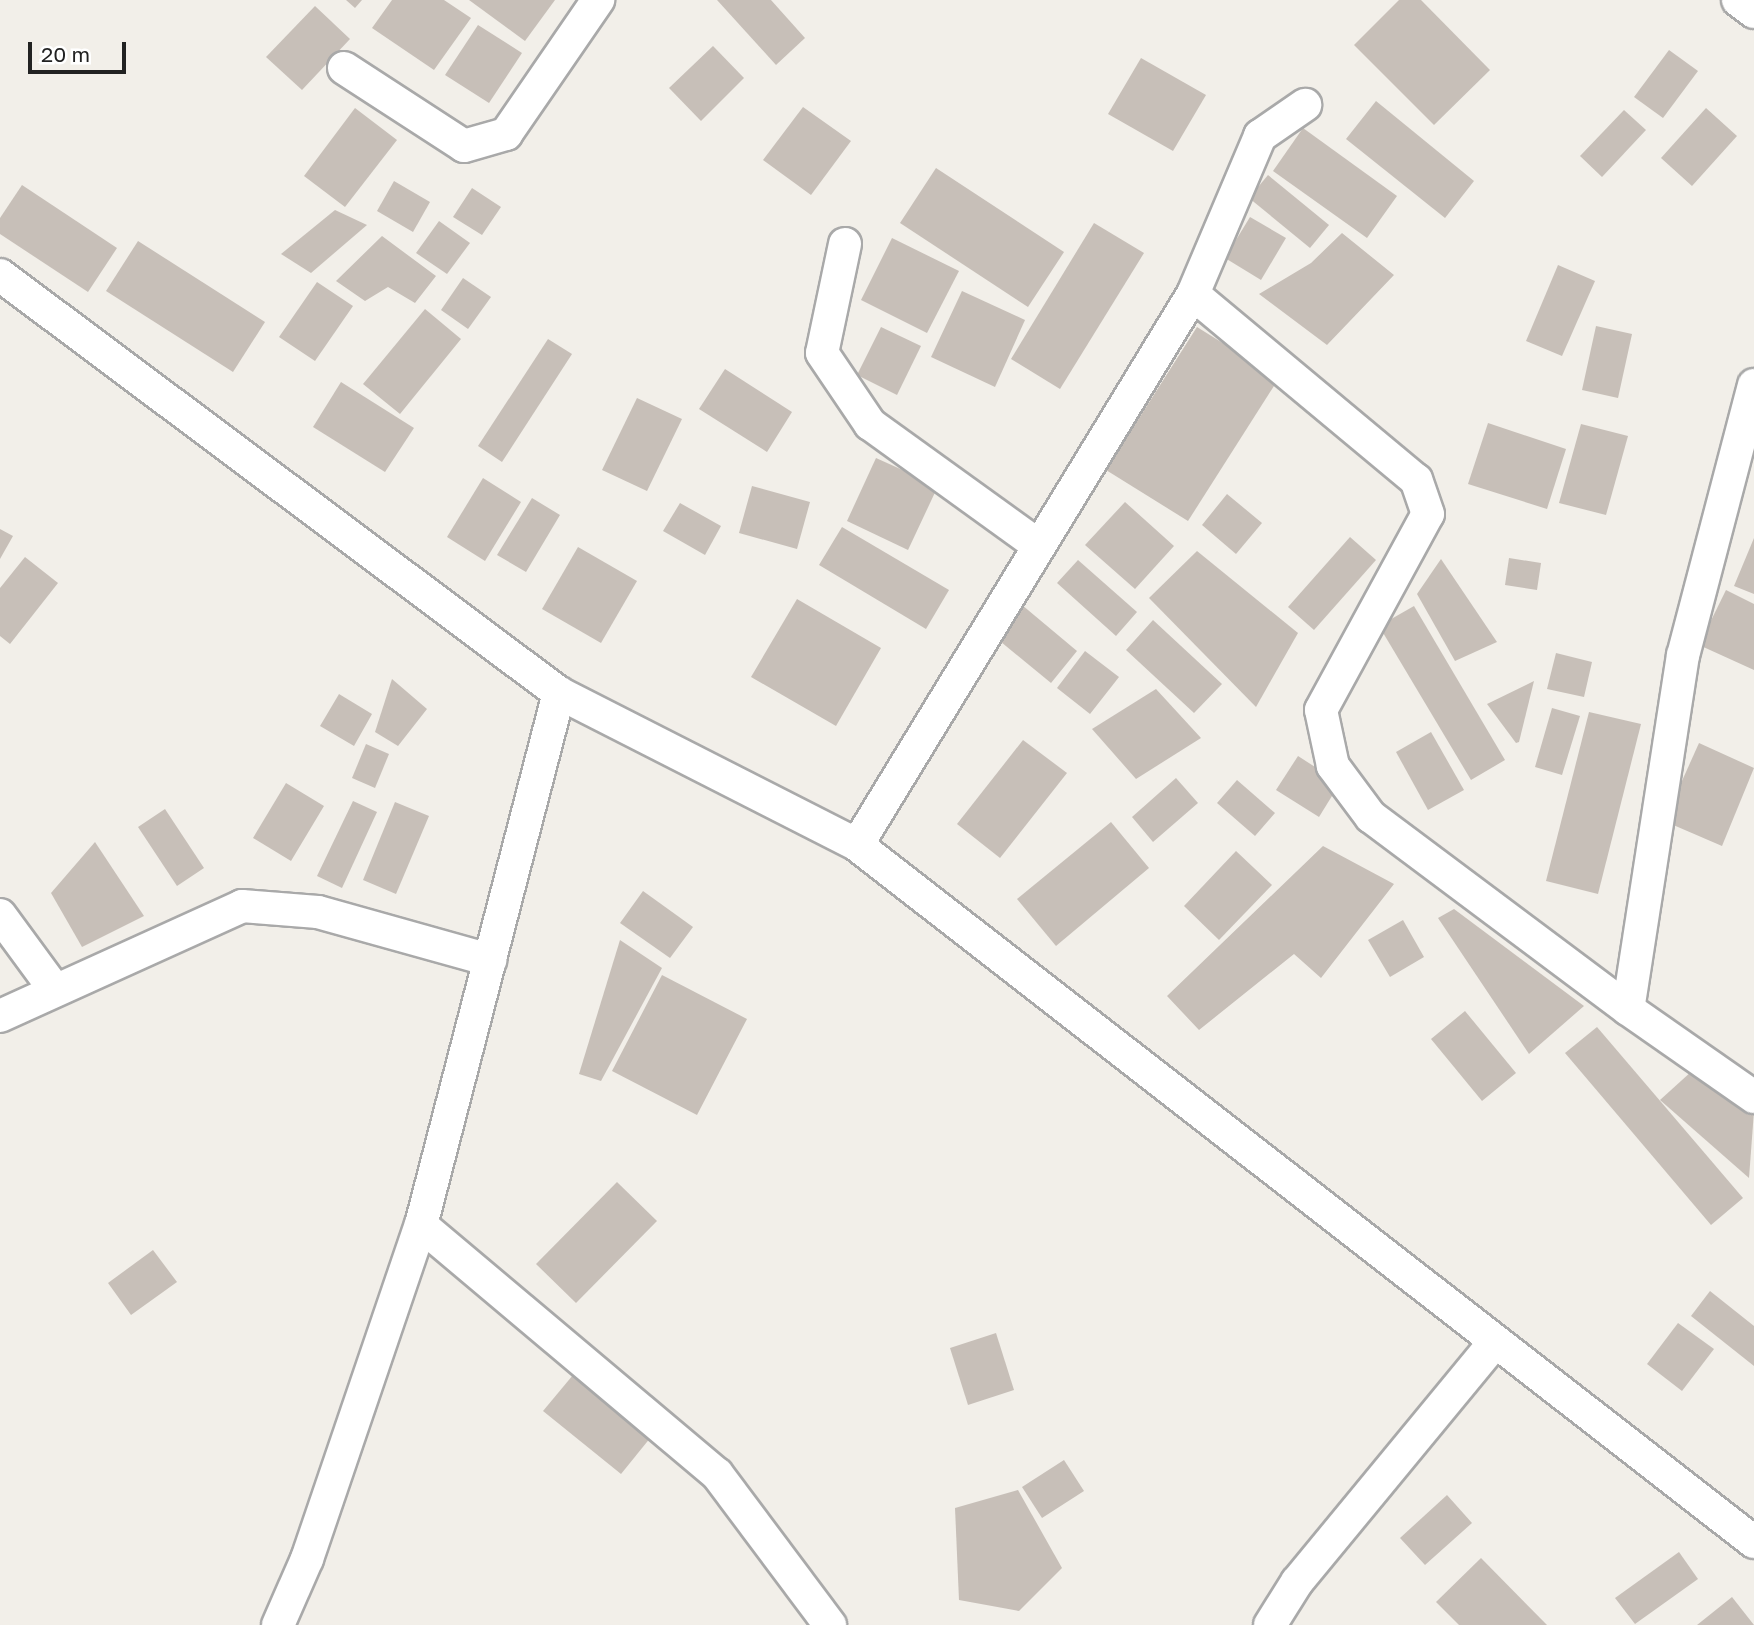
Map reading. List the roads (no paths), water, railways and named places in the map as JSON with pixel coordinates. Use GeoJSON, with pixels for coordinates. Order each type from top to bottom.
{"type":"FeatureCollection","features":[{"type":"Feature","properties":{"kind":"street"},"geometry":{"type":"LineString","coordinates":[[344,68],[464,146],[506,134],[598,0]]}},
{"type":"Feature","properties":{"kind":"street"},"geometry":{"type":"LineString","coordinates":[[1738,0],[1754,12]]}},
{"type":"Feature","properties":{"kind":"street"},"geometry":{"type":"LineString","coordinates":[[857,845],[1193,294],[1260,136],[1305,105]]}},
{"type":"Feature","properties":{"kind":"street"},"geometry":{"type":"LineString","coordinates":[[845,244],[822,353],[870,424],[1038,545]]}},
{"type":"Feature","properties":{"kind":"street"},"geometry":{"type":"LineString","coordinates":[[0,275],[559,693],[857,845],[1493,1344],[1754,1542]]}},
{"type":"Feature","properties":{"kind":"street"},"geometry":{"type":"LineString","coordinates":[[1193,294],[1416,480],[1428,514],[1321,710],[1333,766],[1371,817],[1628,1009],[1754,1097]]}},
{"type":"Feature","properties":{"kind":"street"},"geometry":{"type":"LineString","coordinates":[[1628,1009],[1683,655],[1754,385]]}},
{"type":"Feature","properties":{"kind":"street"},"geometry":{"type":"LineString","coordinates":[[278,1625],[307,1559],[421,1225],[559,693]]}},
{"type":"Feature","properties":{"kind":"street"},"geometry":{"type":"LineString","coordinates":[[0,1016],[242,906],[318,912],[490,960]]}},
{"type":"Feature","properties":{"kind":"street"},"geometry":{"type":"LineString","coordinates":[[0,915],[55,990]]}},
{"type":"Feature","properties":{"kind":"street"},"geometry":{"type":"LineString","coordinates":[[421,1225],[716,1474],[830,1625]]}},
{"type":"Feature","properties":{"kind":"street"},"geometry":{"type":"LineString","coordinates":[[1270,1625],[1297,1582],[1493,1344]]}}]}
